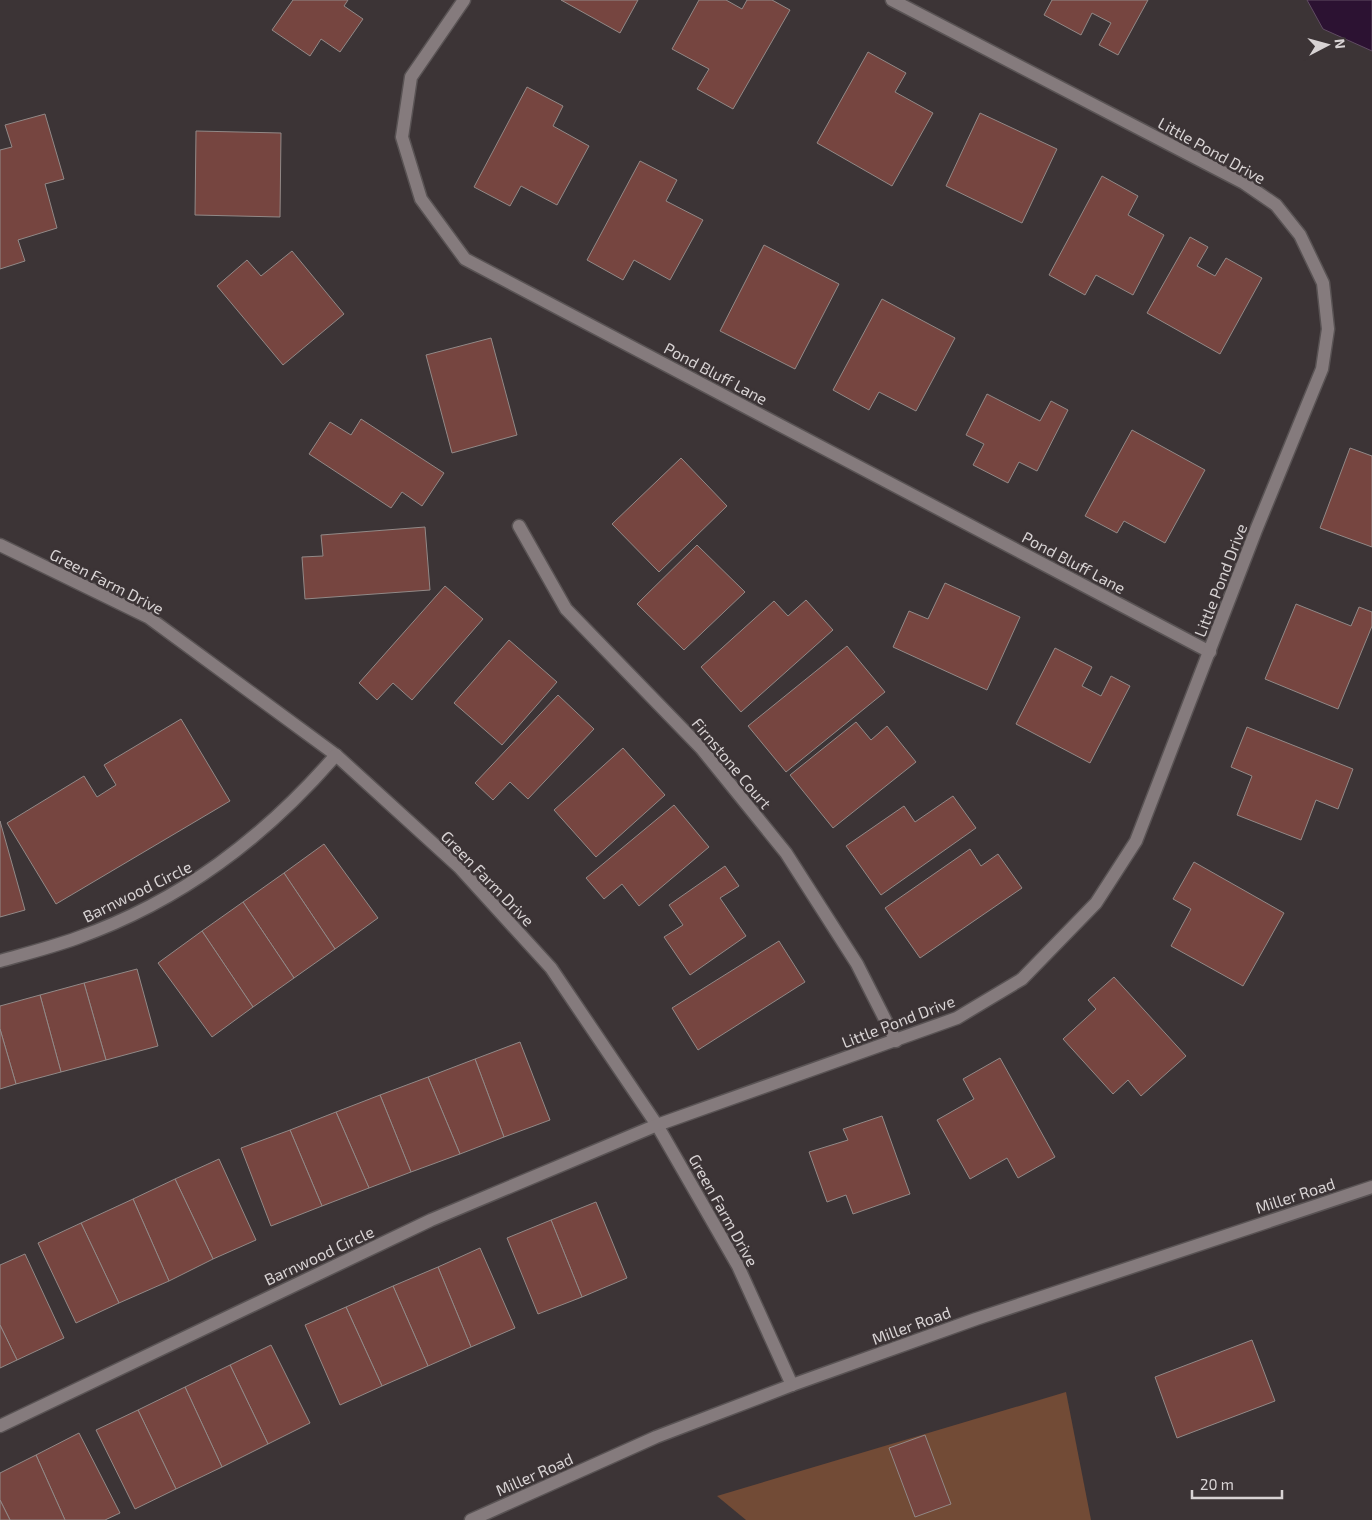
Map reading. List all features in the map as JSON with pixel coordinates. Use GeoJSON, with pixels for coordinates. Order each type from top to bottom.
{"type":"FeatureCollection","features":[{"type":"Feature","properties":{"kind":"street","name":"Pond Bluff Lane"},"geometry":{"type":"LineString","coordinates":[[464,0],[411,77],[402,137],[421,199],[464,258],[1210,652]]}},
{"type":"Feature","properties":{"kind":"street","name":"Little Pond Drive"},"geometry":{"type":"LineString","coordinates":[[657,1125],[957,1018],[1022,979],[1096,903],[1136,841],[1256,530],[1322,369],[1328,329],[1322,283],[1300,235],[1276,205],[1244,183],[892,0]]}},
{"type":"Feature","properties":{"kind":"street","name":"Firnstone Court"},"geometry":{"type":"LineString","coordinates":[[519,526],[566,609],[701,748],[786,853],[857,964],[896,1041]]}},
{"type":"Feature","properties":{"kind":"street","name":"Green Farm Drive"},"geometry":{"type":"LineString","coordinates":[[0,546],[148,617],[336,755],[459,867],[551,968],[657,1125],[738,1266],[792,1385]]}},
{"type":"Feature","properties":{"kind":"street","name":"Barnwood Circle"},"geometry":{"type":"LineString","coordinates":[[0,961],[77,938],[153,904],[203,876],[251,840],[305,791],[336,755]]}},
{"type":"Feature","properties":{"kind":"street","name":"Barnwood Circle"},"geometry":{"type":"LineString","coordinates":[[0,1426],[431,1220],[657,1125]]}},
{"type":"Feature","properties":{"kind":"street","name":"Miller Road"},"geometry":{"type":"LineString","coordinates":[[471,1520],[656,1437],[792,1385],[976,1319],[1372,1187]]}},
{"type":"Feature","properties":{"kind":"shaded area"},"geometry":{"type":"Polygon","coordinates":[[[1307,0],[1372,0],[1372,51],[1323,29],[1307,0]]]}},
{"type":"Feature","properties":{"kind":"shaded area"},"geometry":{"type":"Polygon","coordinates":[[[1066,1392],[1091,1520],[746,1520],[717,1496],[1066,1392]]]}},
{"type":"Feature","properties":{"kind":"building"},"geometry":{"type":"Polygon","coordinates":[[[293,0],[348,0],[344,6],[363,19],[340,52],[321,39],[310,56],[272,30],[293,0]]]}},
{"type":"Feature","properties":{"kind":"building"},"geometry":{"type":"Polygon","coordinates":[[[561,0],[638,0],[620,33],[561,0]]]}},
{"type":"Feature","properties":{"kind":"building"},"geometry":{"type":"Polygon","coordinates":[[[699,0],[726,0],[742,9],[747,0],[772,0],[790,10],[733,109],[697,89],[709,69],[672,49],[699,0]]]}},
{"type":"Feature","properties":{"kind":"building"},"geometry":{"type":"Polygon","coordinates":[[[1052,0],[1148,0],[1118,55],[1099,45],[1111,23],[1092,13],[1081,35],[1044,15],[1052,0]]]}},
{"type":"Feature","properties":{"kind":"building"},"geometry":{"type":"Polygon","coordinates":[[[868,52],[906,73],[895,92],[933,113],[892,186],[817,143],[868,52]]]}},
{"type":"Feature","properties":{"kind":"building"},"geometry":{"type":"Polygon","coordinates":[[[527,87],[563,106],[553,126],[589,146],[557,205],[521,186],[510,206],[474,187],[527,87]]]}},
{"type":"Feature","properties":{"kind":"building"},"geometry":{"type":"Polygon","coordinates":[[[980,113],[1057,149],[1022,223],[946,186],[980,113]]]}},
{"type":"Feature","properties":{"kind":"building"},"geometry":{"type":"Polygon","coordinates":[[[45,114],[64,179],[45,184],[57,228],[18,240],[25,261],[0,269],[0,150],[12,147],[5,125],[45,114]]]}},
{"type":"Feature","properties":{"kind":"building"},"geometry":{"type":"Polygon","coordinates":[[[196,131],[281,133],[280,217],[195,215],[196,131]]]}},
{"type":"Feature","properties":{"kind":"building"},"geometry":{"type":"Polygon","coordinates":[[[640,161],[677,180],[666,201],[703,220],[670,280],[634,260],[623,280],[587,260],[640,161]]]}},
{"type":"Feature","properties":{"kind":"building"},"geometry":{"type":"Polygon","coordinates":[[[1102,176],[1138,196],[1128,215],[1164,235],[1133,295],[1096,275],[1085,295],[1049,275],[1102,176]]]}},
{"type":"Feature","properties":{"kind":"building"},"geometry":{"type":"Polygon","coordinates":[[[1190,237],[1208,247],[1197,266],[1215,276],[1226,258],[1262,278],[1220,354],[1147,313],[1190,237]]]}},
{"type":"Feature","properties":{"kind":"building"},"geometry":{"type":"Polygon","coordinates":[[[764,245],[839,284],[795,369],[720,331],[764,245]]]}},
{"type":"Feature","properties":{"kind":"building"},"geometry":{"type":"Polygon","coordinates":[[[292,251],[344,314],[283,365],[217,286],[247,260],[261,276],[292,251]]]}},
{"type":"Feature","properties":{"kind":"building"},"geometry":{"type":"Polygon","coordinates":[[[882,299],[955,338],[916,411],[879,392],[869,410],[833,390],[882,299]]]}},
{"type":"Feature","properties":{"kind":"building"},"geometry":{"type":"Polygon","coordinates":[[[491,338],[517,435],[452,453],[426,355],[491,338]]]}},
{"type":"Feature","properties":{"kind":"building"},"geometry":{"type":"Polygon","coordinates":[[[987,394],[1040,421],[1051,401],[1068,410],[1037,471],[1019,462],[1008,483],[973,465],[984,444],[966,435],[987,394]]]}},
{"type":"Feature","properties":{"kind":"building"},"geometry":{"type":"Polygon","coordinates":[[[361,419],[444,473],[422,506],[402,492],[391,508],[309,454],[330,422],[351,435],[361,419]]]}},
{"type":"Feature","properties":{"kind":"building"},"geometry":{"type":"Polygon","coordinates":[[[1132,430],[1205,470],[1165,543],[1124,521],[1117,533],[1085,516],[1132,430]]]}},
{"type":"Feature","properties":{"kind":"building"},"geometry":{"type":"Polygon","coordinates":[[[1350,448],[1372,456],[1372,547],[1320,528],[1350,448]]]}},
{"type":"Feature","properties":{"kind":"building"},"geometry":{"type":"Polygon","coordinates":[[[681,458],[727,506],[659,572],[612,524],[681,458]]]}},
{"type":"Feature","properties":{"kind":"building"},"geometry":{"type":"Polygon","coordinates":[[[425,527],[430,590],[305,599],[302,557],[323,556],[321,535],[425,527]]]}},
{"type":"Feature","properties":{"kind":"building"},"geometry":{"type":"Polygon","coordinates":[[[697,545],[745,592],[684,650],[637,604],[697,545]]]}},
{"type":"Feature","properties":{"kind":"building"},"geometry":{"type":"Polygon","coordinates":[[[945,583],[1020,617],[987,690],[893,647],[909,611],[928,619],[945,583]]]}},
{"type":"Feature","properties":{"kind":"building"},"geometry":{"type":"Polygon","coordinates":[[[445,586],[483,619],[412,700],[393,683],[377,700],[359,683],[445,586]]]}},
{"type":"Feature","properties":{"kind":"building"},"geometry":{"type":"Polygon","coordinates":[[[806,600],[833,630],[741,712],[701,667],[774,601],[788,616],[806,600]]]}},
{"type":"Feature","properties":{"kind":"building"},"geometry":{"type":"Polygon","coordinates":[[[1296,604],[1351,626],[1359,607],[1372,612],[1372,626],[1338,709],[1265,679],[1296,604]]]}},
{"type":"Feature","properties":{"kind":"building"},"geometry":{"type":"Polygon","coordinates":[[[509,640],[557,682],[502,745],[454,703],[509,640]]]}},
{"type":"Feature","properties":{"kind":"building"},"geometry":{"type":"Polygon","coordinates":[[[847,646],[885,692],[786,772],[748,726],[847,646]]]}},
{"type":"Feature","properties":{"kind":"building"},"geometry":{"type":"Polygon","coordinates":[[[1055,648],[1092,667],[1082,686],[1101,696],[1111,676],[1130,686],[1090,763],[1016,724],[1055,648]]]}},
{"type":"Feature","properties":{"kind":"building"},"geometry":{"type":"Polygon","coordinates":[[[558,695],[594,729],[528,799],[510,782],[493,800],[475,783],[558,695]]]}},
{"type":"Feature","properties":{"kind":"building"},"geometry":{"type":"Polygon","coordinates":[[[181,719],[230,801],[56,904],[7,823],[84,776],[97,797],[116,785],[104,765],[181,719]]]}},
{"type":"Feature","properties":{"kind":"building"},"geometry":{"type":"Polygon","coordinates":[[[856,722],[871,740],[887,726],[916,762],[833,828],[790,775],[856,722]]]}},
{"type":"Feature","properties":{"kind":"building"},"geometry":{"type":"Polygon","coordinates":[[[1247,727],[1353,769],[1338,809],[1316,800],[1301,840],[1237,815],[1252,776],[1231,767],[1247,727]]]}},
{"type":"Feature","properties":{"kind":"building"},"geometry":{"type":"Polygon","coordinates":[[[623,748],[665,795],[596,857],[554,810],[623,748]]]}},
{"type":"Feature","properties":{"kind":"building"},"geometry":{"type":"Polygon","coordinates":[[[953,796],[976,828],[881,895],[846,846],[904,806],[915,822],[953,796]]]}},
{"type":"Feature","properties":{"kind":"building"},"geometry":{"type":"Polygon","coordinates":[[[674,805],[709,847],[639,906],[622,884],[604,899],[586,878],[674,805]]]}},
{"type":"Feature","properties":{"kind":"building"},"geometry":{"type":"Polygon","coordinates":[[[0,821],[25,910],[0,917],[0,821]]]}},
{"type":"Feature","properties":{"kind":"building"},"geometry":{"type":"Polygon","coordinates":[[[324,844],[378,918],[335,949],[284,873],[324,844]]]}},
{"type":"Feature","properties":{"kind":"building"},"geometry":{"type":"Polygon","coordinates":[[[970,849],[981,866],[998,854],[1022,888],[920,958],[885,908],[970,849]]]}},
{"type":"Feature","properties":{"kind":"building"},"geometry":{"type":"Polygon","coordinates":[[[1194,862],[1284,913],[1243,986],[1171,946],[1191,909],[1173,899],[1194,862]]]}},
{"type":"Feature","properties":{"kind":"building"},"geometry":{"type":"Polygon","coordinates":[[[725,866],[739,886],[720,898],[746,936],[690,975],[664,937],[683,925],[669,905],[725,866]]]}},
{"type":"Feature","properties":{"kind":"building"},"geometry":{"type":"Polygon","coordinates":[[[284,873],[335,949],[294,978],[243,902],[284,873]]]}},
{"type":"Feature","properties":{"kind":"building"},"geometry":{"type":"Polygon","coordinates":[[[243,902],[294,978],[253,1007],[202,931],[243,902]]]}},
{"type":"Feature","properties":{"kind":"building"},"geometry":{"type":"Polygon","coordinates":[[[202,931],[253,1007],[212,1037],[158,963],[202,931]]]}},
{"type":"Feature","properties":{"kind":"building"},"geometry":{"type":"Polygon","coordinates":[[[779,941],[805,982],[698,1050],[672,1008],[779,941]]]}},
{"type":"Feature","properties":{"kind":"building"},"geometry":{"type":"Polygon","coordinates":[[[137,969],[158,1046],[106,1060],[84,983],[137,969]]]}},
{"type":"Feature","properties":{"kind":"building"},"geometry":{"type":"Polygon","coordinates":[[[1114,977],[1186,1056],[1141,1096],[1128,1080],[1113,1094],[1063,1039],[1096,1009],[1088,1000],[1114,977]]]}},
{"type":"Feature","properties":{"kind":"building"},"geometry":{"type":"Polygon","coordinates":[[[84,983],[106,1060],[61,1072],[40,995],[84,983]]]}},
{"type":"Feature","properties":{"kind":"building"},"geometry":{"type":"Polygon","coordinates":[[[40,995],[61,1072],[16,1084],[0,1029],[0,1006],[40,995]]]}},
{"type":"Feature","properties":{"kind":"building"},"geometry":{"type":"Polygon","coordinates":[[[0,1029],[16,1084],[0,1089],[0,1029]]]}},
{"type":"Feature","properties":{"kind":"building"},"geometry":{"type":"Polygon","coordinates":[[[520,1042],[550,1120],[504,1137],[475,1059],[520,1042]]]}},
{"type":"Feature","properties":{"kind":"building"},"geometry":{"type":"Polygon","coordinates":[[[1000,1058],[1055,1157],[1018,1178],[1007,1158],[970,1179],[937,1120],[974,1099],[963,1079],[1000,1058]]]}},
{"type":"Feature","properties":{"kind":"building"},"geometry":{"type":"Polygon","coordinates":[[[475,1059],[504,1137],[460,1154],[428,1077],[475,1059]]]}},
{"type":"Feature","properties":{"kind":"building"},"geometry":{"type":"Polygon","coordinates":[[[428,1077],[460,1154],[411,1172],[380,1095],[428,1077]]]}},
{"type":"Feature","properties":{"kind":"building"},"geometry":{"type":"Polygon","coordinates":[[[380,1095],[411,1172],[369,1188],[336,1112],[380,1095]]]}},
{"type":"Feature","properties":{"kind":"building"},"geometry":{"type":"Polygon","coordinates":[[[336,1112],[369,1188],[322,1206],[290,1130],[336,1112]]]}},
{"type":"Feature","properties":{"kind":"building"},"geometry":{"type":"Polygon","coordinates":[[[882,1116],[910,1194],[853,1214],[846,1195],[827,1202],[809,1152],[848,1140],[843,1129],[882,1116]]]}},
{"type":"Feature","properties":{"kind":"building"},"geometry":{"type":"Polygon","coordinates":[[[290,1130],[322,1206],[271,1226],[241,1148],[290,1130]]]}},
{"type":"Feature","properties":{"kind":"building"},"geometry":{"type":"Polygon","coordinates":[[[219,1159],[256,1240],[213,1259],[175,1179],[219,1159]]]}},
{"type":"Feature","properties":{"kind":"building"},"geometry":{"type":"Polygon","coordinates":[[[175,1179],[213,1259],[169,1281],[133,1199],[175,1179]]]}},
{"type":"Feature","properties":{"kind":"building"},"geometry":{"type":"Polygon","coordinates":[[[133,1199],[169,1281],[119,1303],[81,1223],[133,1199]]]}},
{"type":"Feature","properties":{"kind":"building"},"geometry":{"type":"Polygon","coordinates":[[[596,1202],[627,1278],[582,1297],[551,1220],[596,1202]]]}},
{"type":"Feature","properties":{"kind":"building"},"geometry":{"type":"Polygon","coordinates":[[[551,1220],[582,1297],[538,1314],[507,1238],[551,1220]]]}},
{"type":"Feature","properties":{"kind":"building"},"geometry":{"type":"Polygon","coordinates":[[[81,1223],[119,1303],[76,1323],[38,1243],[81,1223]]]}},
{"type":"Feature","properties":{"kind":"building"},"geometry":{"type":"Polygon","coordinates":[[[480,1248],[515,1328],[471,1347],[438,1267],[480,1248]]]}},
{"type":"Feature","properties":{"kind":"building"},"geometry":{"type":"Polygon","coordinates":[[[25,1254],[64,1338],[17,1360],[0,1325],[0,1265],[25,1254]]]}},
{"type":"Feature","properties":{"kind":"building"},"geometry":{"type":"Polygon","coordinates":[[[438,1267],[471,1347],[428,1366],[393,1286],[438,1267]]]}},
{"type":"Feature","properties":{"kind":"building"},"geometry":{"type":"Polygon","coordinates":[[[393,1286],[428,1366],[382,1386],[346,1307],[393,1286]]]}},
{"type":"Feature","properties":{"kind":"building"},"geometry":{"type":"Polygon","coordinates":[[[346,1307],[382,1386],[340,1405],[305,1325],[346,1307]]]}},
{"type":"Feature","properties":{"kind":"building"},"geometry":{"type":"Polygon","coordinates":[[[0,1325],[17,1360],[0,1368],[0,1325]]]}},
{"type":"Feature","properties":{"kind":"building"},"geometry":{"type":"Polygon","coordinates":[[[1252,1340],[1275,1401],[1177,1438],[1155,1377],[1252,1340]]]}},
{"type":"Feature","properties":{"kind":"building"},"geometry":{"type":"Polygon","coordinates":[[[271,1345],[310,1423],[268,1444],[230,1365],[271,1345]]]}},
{"type":"Feature","properties":{"kind":"building"},"geometry":{"type":"Polygon","coordinates":[[[230,1365],[268,1444],[222,1467],[185,1387],[230,1365]]]}},
{"type":"Feature","properties":{"kind":"building"},"geometry":{"type":"Polygon","coordinates":[[[185,1387],[222,1467],[176,1489],[138,1410],[185,1387]]]}},
{"type":"Feature","properties":{"kind":"building"},"geometry":{"type":"Polygon","coordinates":[[[138,1410],[176,1489],[135,1509],[96,1430],[138,1410]]]}},
{"type":"Feature","properties":{"kind":"building"},"geometry":{"type":"Polygon","coordinates":[[[79,1433],[120,1513],[105,1520],[65,1520],[36,1455],[79,1433]]]}},
{"type":"Feature","properties":{"kind":"building"},"geometry":{"type":"Polygon","coordinates":[[[925,1435],[951,1504],[915,1517],[889,1448],[925,1435]]]}},
{"type":"Feature","properties":{"kind":"building"},"geometry":{"type":"Polygon","coordinates":[[[36,1455],[65,1520],[10,1520],[0,1500],[0,1473],[36,1455]]]}},
{"type":"Feature","properties":{"kind":"building"},"geometry":{"type":"Polygon","coordinates":[[[0,1500],[10,1520],[0,1520],[0,1500]]]}}]}
